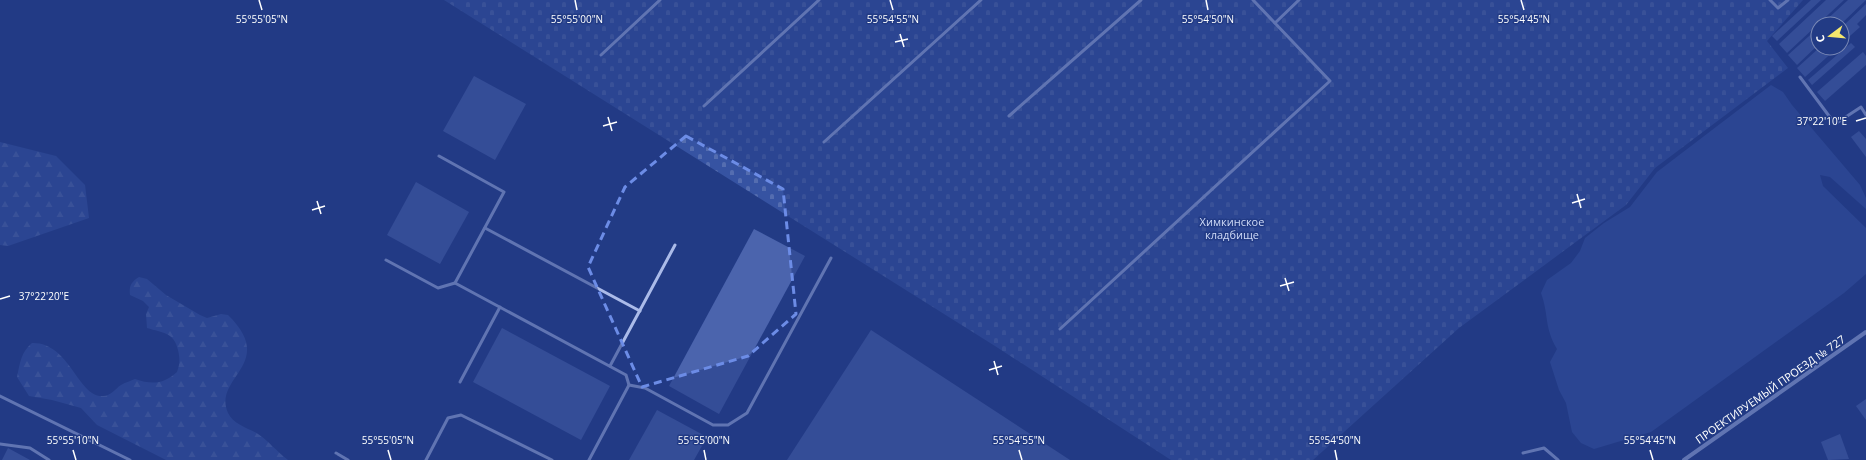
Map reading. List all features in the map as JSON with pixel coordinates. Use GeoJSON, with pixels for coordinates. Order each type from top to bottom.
{"type":"FeatureCollection","features":[{"type":"Feature","properties":{"kind":"street","name":"ПРОЕКТИРУЕМЫЙ ПРОЕЗД № 727"},"geometry":{"type":"LineString","coordinates":[[1684,460],[1866,332]]}},
{"type":"Feature","properties":{"kind":"lane"},"geometry":{"type":"LineString","coordinates":[[601,55],[660,0]]}},
{"type":"Feature","properties":{"kind":"lane"},"geometry":{"type":"LineString","coordinates":[[704,106],[819,0]]}},
{"type":"Feature","properties":{"kind":"lane"},"geometry":{"type":"LineString","coordinates":[[824,142],[981,0]]}},
{"type":"Feature","properties":{"kind":"lane"},"geometry":{"type":"LineString","coordinates":[[1009,116],[1142,0]]}},
{"type":"Feature","properties":{"kind":"lane"},"geometry":{"type":"LineString","coordinates":[[1060,329],[1330,81],[1253,0]]}},
{"type":"Feature","properties":{"kind":"lane"},"geometry":{"type":"LineString","coordinates":[[1275,23],[1299,0]]}},
{"type":"Feature","properties":{"kind":"lane"},"geometry":{"type":"LineString","coordinates":[[1770,0],[1778,8],[1788,0]]}},
{"type":"Feature","properties":{"kind":"lane"},"geometry":{"type":"LineString","coordinates":[[1800,77],[1836,124],[1860,107],[1866,115]]}},
{"type":"Feature","properties":{"kind":"lane"},"geometry":{"type":"LineString","coordinates":[[439,156],[504,192],[455,283]]}},
{"type":"Feature","properties":{"kind":"lane"},"geometry":{"type":"LineString","coordinates":[[484,228],[640,311]]}},
{"type":"Feature","properties":{"kind":"lane"},"geometry":{"type":"LineString","coordinates":[[610,366],[675,245]]}},
{"type":"Feature","properties":{"kind":"lane"},"geometry":{"type":"LineString","coordinates":[[629,385],[645,388],[713,425],[728,425],[747,413],[831,258]]}},
{"type":"Feature","properties":{"kind":"lane"},"geometry":{"type":"LineString","coordinates":[[386,260],[438,288],[455,283],[626,375],[629,385],[589,460]]}},
{"type":"Feature","properties":{"kind":"lane"},"geometry":{"type":"LineString","coordinates":[[460,382],[500,307]]}},
{"type":"Feature","properties":{"kind":"lane"},"geometry":{"type":"LineString","coordinates":[[0,396],[130,460]]}},
{"type":"Feature","properties":{"kind":"lane"},"geometry":{"type":"LineString","coordinates":[[426,460],[448,418],[462,415],[552,460]]}},
{"type":"Feature","properties":{"kind":"lane"},"geometry":{"type":"LineString","coordinates":[[0,444],[30,448],[49,460]]}},
{"type":"Feature","properties":{"kind":"lane"},"geometry":{"type":"LineString","coordinates":[[1523,453],[1544,448],[1558,460]]}},
{"type":"Feature","properties":{"kind":"lane"},"geometry":{"type":"LineString","coordinates":[[336,453],[348,460]]}},
{"type":"Feature","properties":{"kind":"highlighted area"},"geometry":{"type":"Polygon","coordinates":[[[686,136],[783,189],[796,314],[748,356],[642,387],[588,267],[625,187],[686,136]]]}},
{"type":"Feature","properties":{"kind":"green space","name":"Химкинское кладбище"},"geometry":{"type":"Polygon","coordinates":[[[444,0],[1803,0],[1767,41],[1788,68],[1655,168],[1626,205],[1459,328],[1313,460],[1171,460],[995,346],[444,0]]]}},
{"type":"Feature","properties":{"kind":"green space"},"geometry":{"type":"Polygon","coordinates":[[[1771,85],[1783,92],[1792,105],[1860,185],[1866,198],[1866,209],[1830,177],[1820,175],[1823,186],[1866,228],[1866,274],[1844,293],[1651,432],[1594,449],[1581,443],[1572,432],[1566,403],[1559,390],[1550,362],[1557,349],[1548,327],[1541,293],[1547,280],[1571,263],[1580,251],[1585,238],[1604,223],[1630,207],[1657,172],[1771,85]]]}},
{"type":"Feature","properties":{"kind":"green space"},"geometry":{"type":"Polygon","coordinates":[[[0,142],[56,156],[85,185],[89,218],[8,246],[0,245],[0,142]]]}},
{"type":"Feature","properties":{"kind":"green space"},"geometry":{"type":"Polygon","coordinates":[[[139,277],[147,279],[166,295],[207,318],[221,314],[228,315],[242,332],[247,346],[246,358],[228,389],[225,400],[228,413],[233,420],[262,437],[288,460],[166,460],[97,425],[81,408],[52,400],[29,396],[17,377],[23,354],[32,343],[45,345],[56,351],[87,388],[94,394],[103,396],[108,395],[121,385],[135,379],[152,383],[158,382],[167,379],[177,372],[179,356],[174,340],[171,336],[163,332],[147,328],[146,314],[149,307],[143,301],[130,295],[131,284],[139,277]]]}},
{"type":"Feature","properties":{"kind":"building"},"geometry":{"type":"Polygon","coordinates":[[[1811,0],[1821,0],[1777,41],[1772,36],[1811,0]]]}},
{"type":"Feature","properties":{"kind":"building"},"geometry":{"type":"Polygon","coordinates":[[[1826,0],[1844,0],[1827,16],[1810,16],[1810,32],[1787,53],[1779,44],[1826,0]]]}},
{"type":"Feature","properties":{"kind":"building"},"geometry":{"type":"Polygon","coordinates":[[[1848,0],[1866,0],[1849,16],[1831,16],[1848,0]]]}},
{"type":"Feature","properties":{"kind":"building"},"geometry":{"type":"Polygon","coordinates":[[[1866,4],[1866,15],[1857,24],[1860,27],[1850,36],[1850,19],[1866,4]]]}},
{"type":"Feature","properties":{"kind":"building"},"geometry":{"type":"Polygon","coordinates":[[[1810,35],[1810,53],[1797,65],[1788,55],[1810,35]]]}},
{"type":"Feature","properties":{"kind":"building"},"geometry":{"type":"Polygon","coordinates":[[[1851,43],[1855,47],[1850,51],[1851,43]]]}},
{"type":"Feature","properties":{"kind":"building"},"geometry":{"type":"Polygon","coordinates":[[[1863,52],[1866,56],[1866,65],[1825,101],[1817,92],[1863,52]]]}},
{"type":"Feature","properties":{"kind":"building"},"geometry":{"type":"Polygon","coordinates":[[[1810,56],[1828,56],[1805,77],[1797,68],[1810,56]]]}},
{"type":"Feature","properties":{"kind":"building"},"geometry":{"type":"Polygon","coordinates":[[[1836,56],[1845,56],[1812,85],[1808,80],[1836,56]]]}},
{"type":"Feature","properties":{"kind":"building"},"geometry":{"type":"Polygon","coordinates":[[[474,76],[526,104],[495,160],[443,131],[474,76]]]}},
{"type":"Feature","properties":{"kind":"building"},"geometry":{"type":"Polygon","coordinates":[[[1859,131],[1866,139],[1866,157],[1851,137],[1859,131]]]}},
{"type":"Feature","properties":{"kind":"building"},"geometry":{"type":"Polygon","coordinates":[[[416,182],[469,212],[440,264],[387,235],[416,182]]]}},
{"type":"Feature","properties":{"kind":"building"},"geometry":{"type":"Polygon","coordinates":[[[754,229],[805,256],[719,414],[669,386],[754,229]]]}},
{"type":"Feature","properties":{"kind":"building"},"geometry":{"type":"Polygon","coordinates":[[[502,328],[610,386],[581,440],[473,382],[502,328]]]}},
{"type":"Feature","properties":{"kind":"building"},"geometry":{"type":"Polygon","coordinates":[[[871,330],[1070,460],[787,460],[871,330]]]}},
{"type":"Feature","properties":{"kind":"building"},"geometry":{"type":"Polygon","coordinates":[[[1866,399],[1866,420],[1856,406],[1866,399]]]}},
{"type":"Feature","properties":{"kind":"building"},"geometry":{"type":"Polygon","coordinates":[[[657,410],[707,437],[694,460],[629,460],[657,410]]]}},
{"type":"Feature","properties":{"kind":"building"},"geometry":{"type":"Polygon","coordinates":[[[1840,434],[1849,459],[1828,460],[1821,442],[1840,434]]]}},
{"type":"Feature","properties":{"kind":"building"},"geometry":{"type":"Polygon","coordinates":[[[8,448],[30,460],[2,460],[8,448]]]}}]}
